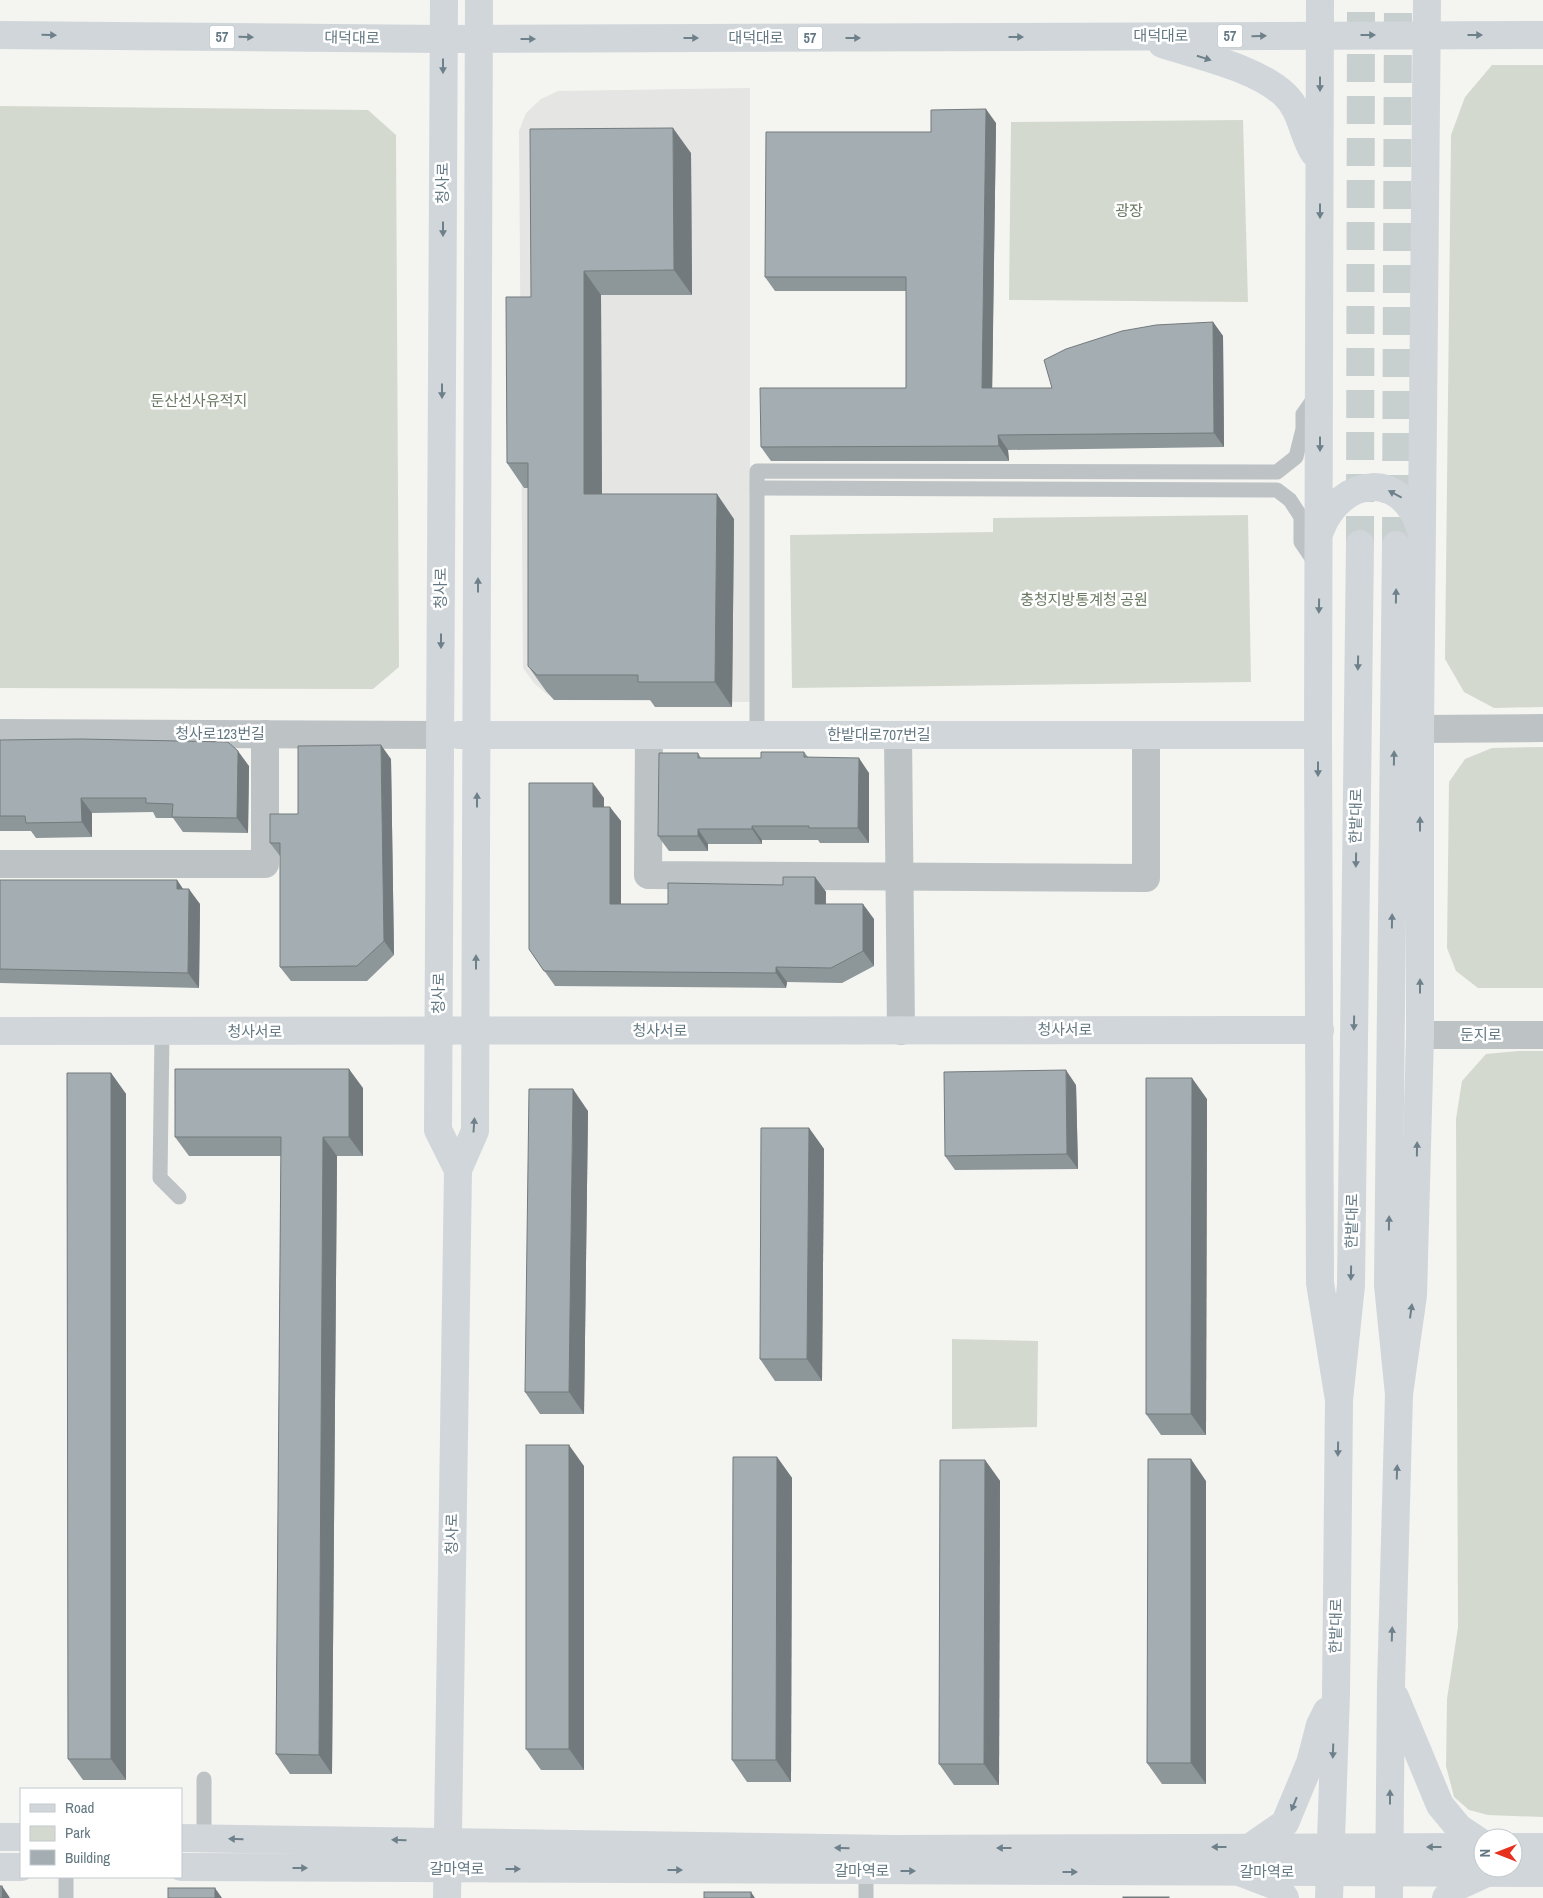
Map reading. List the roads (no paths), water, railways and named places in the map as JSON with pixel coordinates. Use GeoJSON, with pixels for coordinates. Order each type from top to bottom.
{"type":"FeatureCollection","features":[{"type":"Feature","properties":{"kind":"main road","name":"청사로"},"geometry":{"type":"LineString","coordinates":[[444,0],[438,1130],[458,1170]]}},
{"type":"Feature","properties":{"kind":"main road","name":"청사로"},"geometry":{"type":"LineString","coordinates":[[447,1898],[458,1170],[474,1130],[478,735],[479,0]]}},
{"type":"Feature","properties":{"kind":"main road"},"geometry":{"type":"LineString","coordinates":[[1320,0],[1318,735],[1320,1283],[1339,1400]]}},
{"type":"Feature","properties":{"kind":"main road"},"geometry":{"type":"LineString","coordinates":[[1389,1872],[1391,1686],[1399,1394],[1413,1295],[1420,1034],[1420,729],[1427,0]]}},
{"type":"Feature","properties":{"kind":"main road","name":"대덕대로"},"geometry":{"type":"LineString","coordinates":[[0,35],[444,39],[1543,35]]}},
{"type":"Feature","properties":{"kind":"main road"},"geometry":{"type":"LineString","coordinates":[[1141,37],[1247,72],[1286,96],[1301,119],[1308,143],[1320,163]]}},
{"type":"Feature","properties":{"kind":"main road"},"geometry":{"type":"LineString","coordinates":[[1320,532],[1330,510],[1341,498],[1355,490],[1371,487],[1386,490],[1401,497],[1412,508],[1422,532]]}},
{"type":"Feature","properties":{"kind":"main road","name":"한밭대로"},"geometry":{"type":"LineString","coordinates":[[1330,1872],[1336,1694],[1339,1400],[1351,1285],[1360,544]]}},
{"type":"Feature","properties":{"kind":"main road"},"geometry":{"type":"LineString","coordinates":[[1396,544],[1388,1285],[1399,1394]]}},
{"type":"Feature","properties":{"kind":"main road","name":"한밭대로707번길"},"geometry":{"type":"LineString","coordinates":[[440,735],[1318,735]]}},
{"type":"Feature","properties":{"kind":"main road","name":"청사서로"},"geometry":{"type":"LineString","coordinates":[[0,1031],[162,1033],[1320,1030]]}},
{"type":"Feature","properties":{"kind":"main road"},"geometry":{"type":"LineString","coordinates":[[1391,1686],[1440,1805],[1473,1843]]}},
{"type":"Feature","properties":{"kind":"main road"},"geometry":{"type":"LineString","coordinates":[[1252,1846],[1285,1823],[1310,1763],[1320,1725],[1336,1694]]}},
{"type":"Feature","properties":{"kind":"main road"},"geometry":{"type":"LineString","coordinates":[[0,1837],[20,1837]]}},
{"type":"Feature","properties":{"kind":"main road","name":"갈마역로"},"geometry":{"type":"LineString","coordinates":[[193,1838],[893,1848],[1252,1846],[1330,1872]]}},
{"type":"Feature","properties":{"kind":"main road"},"geometry":{"type":"LineString","coordinates":[[1523,1847],[1543,1847]]}},
{"type":"Feature","properties":{"kind":"main road","name":"갈마역로"},"geometry":{"type":"LineString","coordinates":[[182,1868],[1389,1872],[1473,1857]]}},
{"type":"Feature","properties":{"kind":"main road"},"geometry":{"type":"LineString","coordinates":[[0,1867],[20,1867]]}},
{"type":"Feature","properties":{"kind":"main road","name":"갈마역로"},"geometry":{"type":"LineString","coordinates":[[1523,1867],[1543,1873]]}},
{"type":"Feature","properties":{"kind":"main road"},"geometry":{"type":"LineString","coordinates":[[1446,1898],[1473,1868]]}},
{"type":"Feature","properties":{"kind":"main road"},"geometry":{"type":"LineString","coordinates":[[1239,1872],[1276,1886],[1285,1898]]}},
{"type":"Feature","properties":{"kind":"street"},"geometry":{"type":"LineString","coordinates":[[1420,729],[1543,728]]}},
{"type":"Feature","properties":{"kind":"street","name":"청사로123번길"},"geometry":{"type":"LineString","coordinates":[[0,733],[440,735]]}},
{"type":"Feature","properties":{"kind":"street"},"geometry":{"type":"LineString","coordinates":[[0,864],[265,864],[265,734]]}},
{"type":"Feature","properties":{"kind":"street"},"geometry":{"type":"LineString","coordinates":[[649,735],[648,875],[1146,878],[1146,735]]}},
{"type":"Feature","properties":{"kind":"street"},"geometry":{"type":"LineString","coordinates":[[898,735],[901,1031]]}},
{"type":"Feature","properties":{"kind":"street","name":"둔지로"},"geometry":{"type":"LineString","coordinates":[[1420,1034],[1543,1036]]}},
{"type":"Feature","properties":{"kind":"lane"},"geometry":{"type":"LineString","coordinates":[[757,735],[757,471],[1277,472],[1296,457],[1303,429],[1303,414],[1320,390]]}},
{"type":"Feature","properties":{"kind":"lane"},"geometry":{"type":"LineString","coordinates":[[757,488],[1277,490],[1290,500],[1301,517],[1301,542],[1319,570]]}},
{"type":"Feature","properties":{"kind":"lane"},"geometry":{"type":"LineString","coordinates":[[162,1033],[160,1178],[179,1197]]}},
{"type":"Feature","properties":{"kind":"lane"},"geometry":{"type":"LineString","coordinates":[[193,1838],[204,1779]]}},
{"type":"Feature","properties":{"kind":"lane"},"geometry":{"type":"LineString","coordinates":[[866,1871],[866,1898]]}},
{"type":"Feature","properties":{"kind":"lane"},"geometry":{"type":"LineString","coordinates":[[66,1878],[66,1898]]}},
{"type":"Feature","properties":{"kind":"tunnel"},"geometry":{"type":"LineString","coordinates":[[1360,544],[1361,0]]}},
{"type":"Feature","properties":{"kind":"tunnel"},"geometry":{"type":"LineString","coordinates":[[1396,545],[1398,0]]}},
{"type":"Feature","properties":{"kind":"park label","name":"광장"},"geometry":{"type":"Point","coordinates":[1129,211]}},
{"type":"Feature","properties":{"kind":"park label","name":"둔산선사유적지"},"geometry":{"type":"Point","coordinates":[199,401]}},
{"type":"Feature","properties":{"kind":"park label","name":"충청지방통계청 공원"},"geometry":{"type":"Point","coordinates":[1084,600]}}]}
